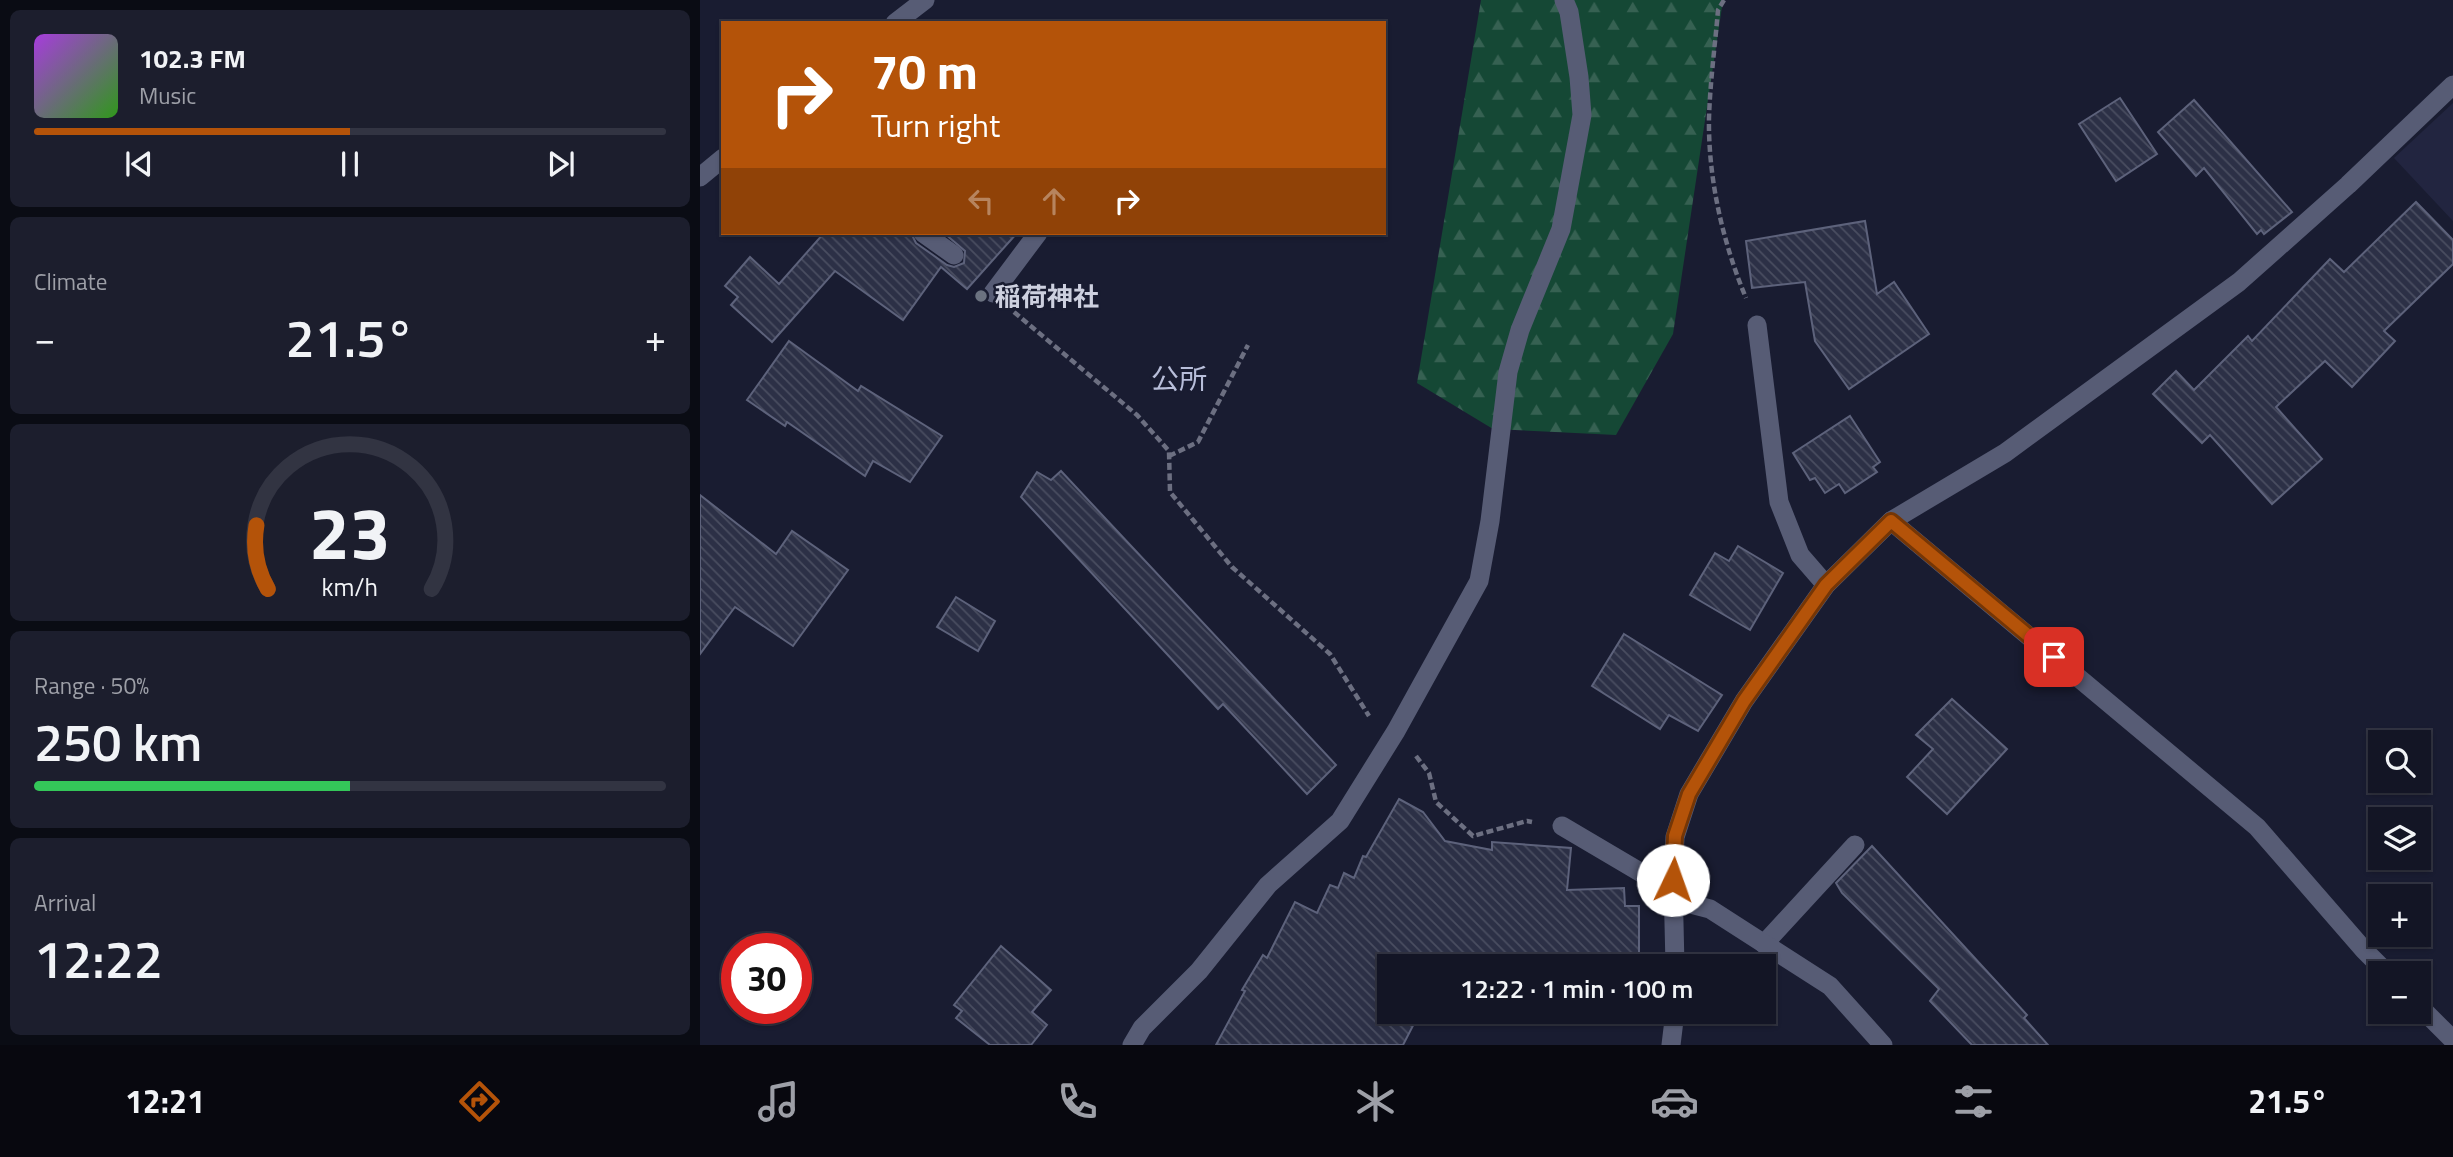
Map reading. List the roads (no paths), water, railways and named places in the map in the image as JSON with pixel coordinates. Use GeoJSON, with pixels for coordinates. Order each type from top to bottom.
{"type":"FeatureCollection","features":[{"type":"Feature","properties":{"kind":"street"},"geometry":{"type":"LineString","coordinates":[[898,21],[925,0]]}},
{"type":"Feature","properties":{"kind":"street"},"geometry":{"type":"LineString","coordinates":[[1132,1045],[1142,1028],[1199,971],[1268,885],[1340,821],[1479,581],[1490,521],[1507,372],[1520,330],[1561,229],[1581,115],[1579,77],[1569,12],[1564,0]]}},
{"type":"Feature","properties":{"kind":"street"},"geometry":{"type":"LineString","coordinates":[[1675,954],[1675,836],[1689,794],[1744,701],[1826,585],[1891,521],[2005,453],[2239,282],[2348,185],[2453,85]]}},
{"type":"Feature","properties":{"kind":"street"},"geometry":{"type":"LineString","coordinates":[[700,177],[721,160]]}},
{"type":"Feature","properties":{"kind":"street"},"geometry":{"type":"LineString","coordinates":[[926,235],[954,256]]}},
{"type":"Feature","properties":{"kind":"street"},"geometry":{"type":"LineString","coordinates":[[993,293],[1036,235]]}},
{"type":"Feature","properties":{"kind":"street"},"geometry":{"type":"LineString","coordinates":[[1757,325],[1779,502],[1800,555],[1826,585]]}},
{"type":"Feature","properties":{"kind":"street"},"geometry":{"type":"LineString","coordinates":[[1891,521],[2257,827],[2375,961]]}},
{"type":"Feature","properties":{"kind":"street"},"geometry":{"type":"LineString","coordinates":[[1562,826],[1645,875],[1673,880]]}},
{"type":"Feature","properties":{"kind":"street"},"geometry":{"type":"LineString","coordinates":[[1764,944],[1855,845]]}},
{"type":"Feature","properties":{"kind":"street"},"geometry":{"type":"LineString","coordinates":[[1675,900],[1710,909],[1830,986],[1883,1045]]}},
{"type":"Feature","properties":{"kind":"street"},"geometry":{"type":"LineString","coordinates":[[2431,1018],[2453,1040]]}},
{"type":"Feature","properties":{"kind":"street"},"geometry":{"type":"LineString","coordinates":[[1671,1045],[1674,1024]]}},
{"type":"Feature","properties":{"kind":"place","name":"稲荷神社"},"geometry":{"type":"Point","coordinates":[981,296]}},
{"type":"Feature","properties":{"kind":"district","name":"公所"},"geometry":{"type":"Point","coordinates":[1179,378]}}]}
